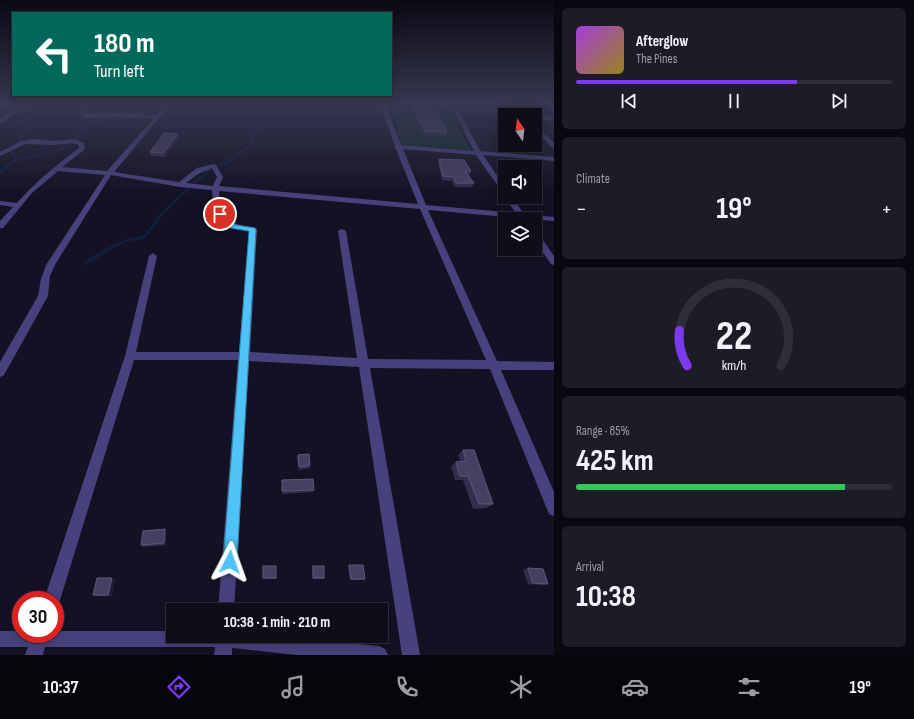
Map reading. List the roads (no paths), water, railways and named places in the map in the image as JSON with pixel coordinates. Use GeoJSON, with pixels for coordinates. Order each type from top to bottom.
{"type":"FeatureCollection","features":[{"type":"Feature","properties":{"kind":"street"},"geometry":{"type":"LineString","coordinates":[[0,372],[42,296],[45,277],[50,265],[109,173],[144,134]]}},
{"type":"Feature","properties":{"kind":"street"},"geometry":{"type":"LineString","coordinates":[[392,134],[422,208],[494,365],[554,509]]}},
{"type":"Feature","properties":{"kind":"street"},"geometry":{"type":"LineString","coordinates":[[468,134],[478,153],[498,182]]}},
{"type":"Feature","properties":{"kind":"street"},"geometry":{"type":"LineString","coordinates":[[542,134],[554,147]]}},
{"type":"Feature","properties":{"kind":"street"},"geometry":{"type":"LineString","coordinates":[[0,154],[24,142],[33,141],[54,143],[74,141],[82,144],[82,149],[56,169],[18,205],[0,226]]}},
{"type":"Feature","properties":{"kind":"street"},"geometry":{"type":"LineString","coordinates":[[397,147],[554,160]]}},
{"type":"Feature","properties":{"kind":"street"},"geometry":{"type":"LineString","coordinates":[[180,185],[190,176],[205,167],[214,166],[220,176],[215,188],[216,202],[220,214],[233,226],[253,230],[226,603]]}},
{"type":"Feature","properties":{"kind":"street"},"geometry":{"type":"LineString","coordinates":[[56,169],[109,173],[180,185],[498,215]]}},
{"type":"Feature","properties":{"kind":"street"},"geometry":{"type":"LineString","coordinates":[[0,203],[18,205]]}},
{"type":"Feature","properties":{"kind":"street"},"geometry":{"type":"LineString","coordinates":[[542,218],[554,219]]}},
{"type":"Feature","properties":{"kind":"street"},"geometry":{"type":"LineString","coordinates":[[342,231],[411,655]]}},
{"type":"Feature","properties":{"kind":"street"},"geometry":{"type":"LineString","coordinates":[[542,245],[554,262]]}},
{"type":"Feature","properties":{"kind":"street"},"geometry":{"type":"LineString","coordinates":[[55,591],[130,356],[153,256]]}},
{"type":"Feature","properties":{"kind":"street"},"geometry":{"type":"LineString","coordinates":[[130,356],[244,356],[363,362],[554,366]]}},
{"type":"Feature","properties":{"kind":"street"},"geometry":{"type":"LineString","coordinates":[[64,637],[166,641]]}},
{"type":"Feature","properties":{"kind":"street"},"geometry":{"type":"LineString","coordinates":[[0,639],[12,638]]}},
{"type":"Feature","properties":{"kind":"street"},"geometry":{"type":"LineString","coordinates":[[34,655],[38,643]]}},
{"type":"Feature","properties":{"kind":"street"},"geometry":{"type":"LineString","coordinates":[[224,643],[380,655]]}},
{"type":"Feature","properties":{"kind":"waterway"},"geometry":{"type":"LineString","coordinates":[[16,160],[12,152],[24,134]]}},
{"type":"Feature","properties":{"kind":"waterway"},"geometry":{"type":"LineString","coordinates":[[16,160],[67,148],[80,134]]}},
{"type":"Feature","properties":{"kind":"waterway"},"geometry":{"type":"LineString","coordinates":[[211,168],[227,163],[250,146],[255,134]]}},
{"type":"Feature","properties":{"kind":"waterway"},"geometry":{"type":"LineString","coordinates":[[5,168],[16,160]]}},
{"type":"Feature","properties":{"kind":"waterway"},"geometry":{"type":"LineString","coordinates":[[0,172],[6,167]]}},
{"type":"Feature","properties":{"kind":"waterway"},"geometry":{"type":"LineString","coordinates":[[108,249],[128,240],[141,238],[147,234],[162,213],[212,167]]}},
{"type":"Feature","properties":{"kind":"waterway"},"geometry":{"type":"LineString","coordinates":[[86,263],[108,249]]}}]}
